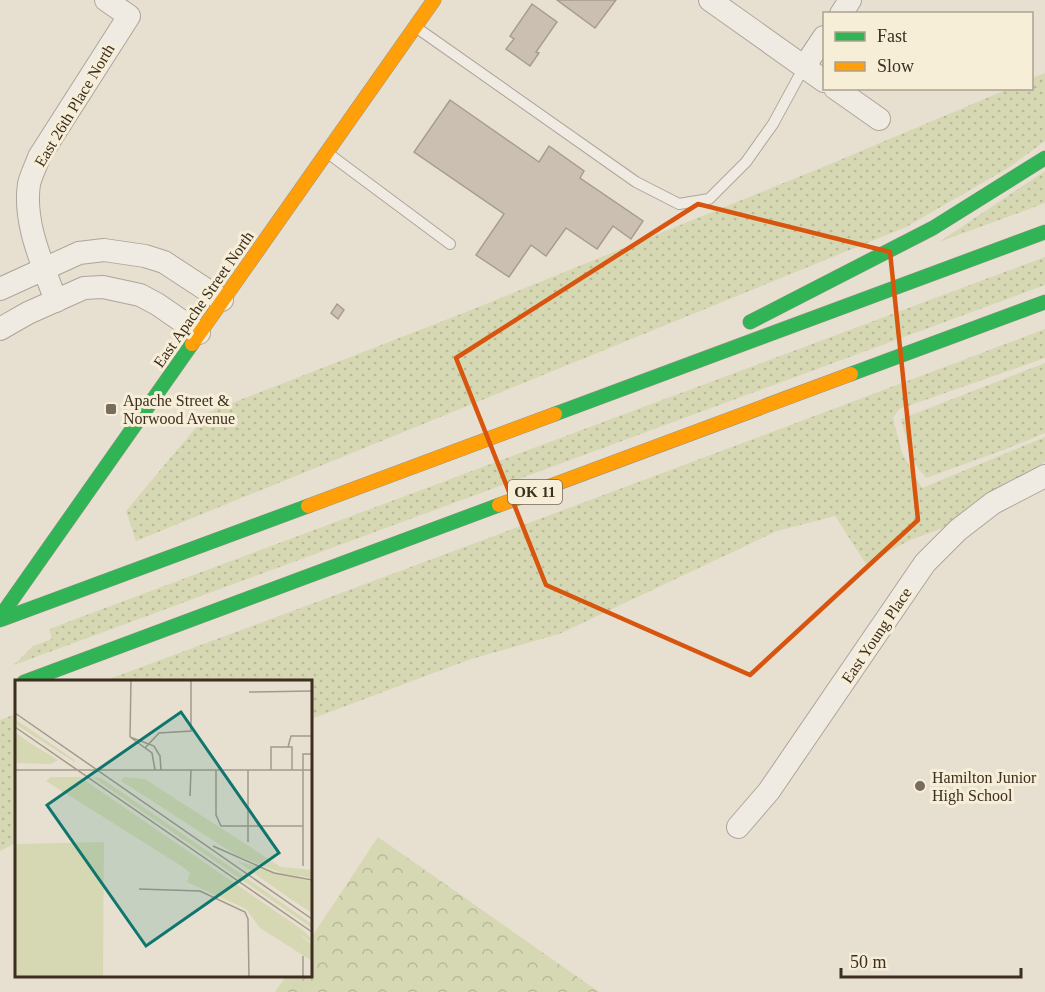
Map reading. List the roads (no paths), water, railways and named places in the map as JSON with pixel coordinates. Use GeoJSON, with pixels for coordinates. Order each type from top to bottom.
{"type":"FeatureCollection","features":[{"type":"Feature","properties":{"kind":"main road","name":"East Apache Street North"},"geometry":{"type":"LineString","coordinates":[[0,619],[434,0]]}},
{"type":"Feature","properties":{"kind":"main road"},"geometry":{"type":"LineString","coordinates":[[621,389],[933,228],[1045,158]]}},
{"type":"Feature","properties":{"kind":"main road"},"geometry":{"type":"LineString","coordinates":[[0,619],[1045,232]]}},
{"type":"Feature","properties":{"kind":"main road","name":"OK 11"},"geometry":{"type":"LineString","coordinates":[[27,680],[1045,302]]}},
{"type":"Feature","properties":{"kind":"street","name":"East 26th Place North"},"geometry":{"type":"LineString","coordinates":[[56,301],[34,239],[29,183],[39,157],[129,16],[106,0]]}},
{"type":"Feature","properties":{"kind":"street"},"geometry":{"type":"LineString","coordinates":[[710,0],[823,80]]}},
{"type":"Feature","properties":{"kind":"street"},"geometry":{"type":"LineString","coordinates":[[804,67],[823,40]]}},
{"type":"Feature","properties":{"kind":"street"},"geometry":{"type":"LineString","coordinates":[[838,90],[879,119]]}},
{"type":"Feature","properties":{"kind":"street"},"geometry":{"type":"LineString","coordinates":[[0,290],[79,253],[104,250],[127,252],[164,262],[222,300]]}},
{"type":"Feature","properties":{"kind":"street"},"geometry":{"type":"LineString","coordinates":[[0,329],[28,313],[84,288],[103,287],[140,295],[199,333]]}},
{"type":"Feature","properties":{"kind":"street","name":"East Young Place"},"geometry":{"type":"LineString","coordinates":[[738,827],[769,791],[925,562],[958,530],[993,503],[1045,476]]}},
{"type":"Feature","properties":{"kind":"lane"},"geometry":{"type":"LineString","coordinates":[[415,26],[636,182],[679,204],[709,199],[747,162],[774,124],[804,67]]}},
{"type":"Feature","properties":{"kind":"lane"},"geometry":{"type":"LineString","coordinates":[[326,153],[450,244]]}},
{"type":"Feature","properties":{"kind":"place","name":"Apache Street & Norwood Avenue"},"geometry":{"type":"Point","coordinates":[111,409]}},
{"type":"Feature","properties":{"kind":"place","name":"Hamilton Junior High School"},"geometry":{"type":"Point","coordinates":[920,786]}}]}
